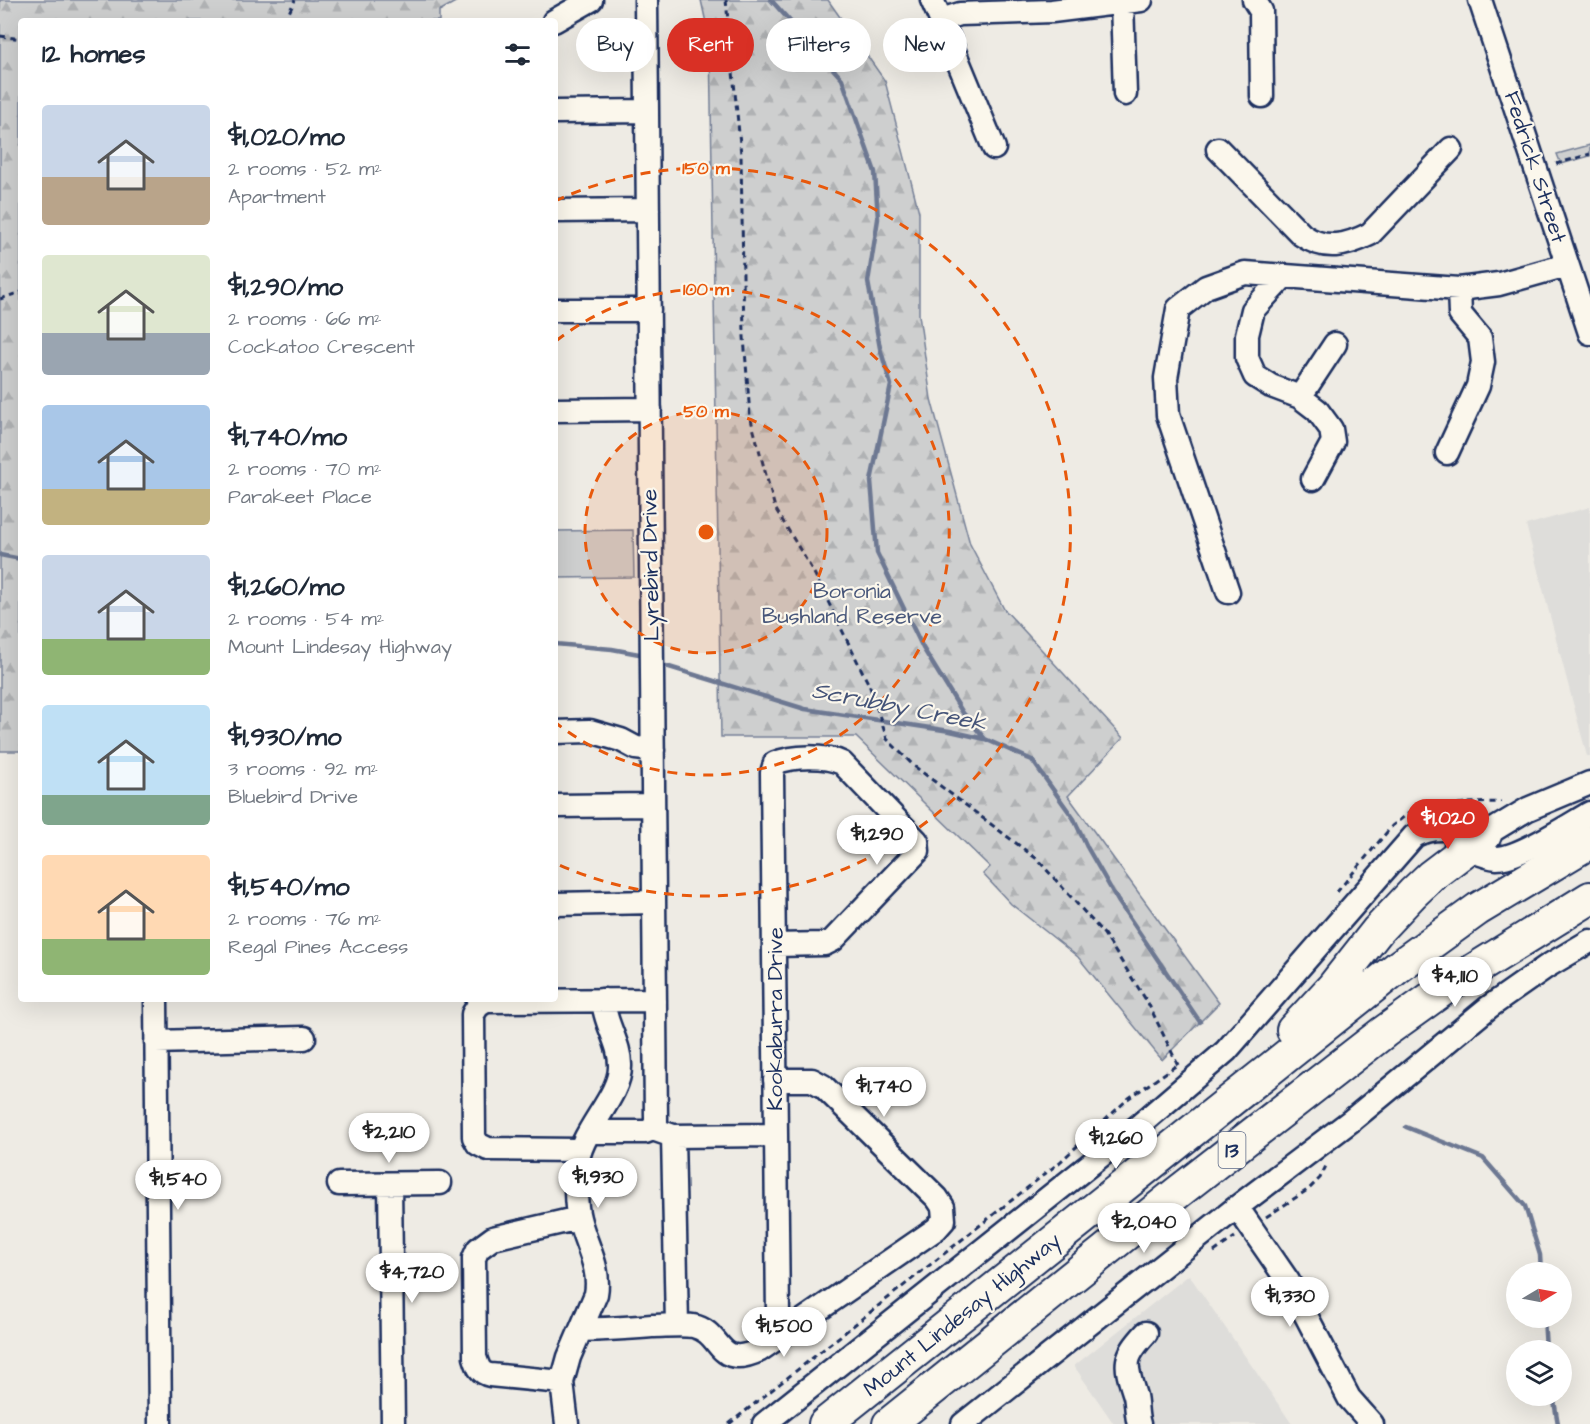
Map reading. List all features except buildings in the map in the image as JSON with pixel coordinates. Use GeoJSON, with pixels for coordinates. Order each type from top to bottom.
{"type":"FeatureCollection","features":[{"type":"Feature","properties":{"kind":"highway"},"geometry":{"type":"LineString","coordinates":[[1282,1059],[1293,1030],[1333,987],[1378,930],[1413,893],[1476,842]]}},
{"type":"Feature","properties":{"kind":"highway","name":"Mount Lindesay Highway"},"geometry":{"type":"LineString","coordinates":[[825,1424],[1398,967],[1478,909],[1590,842]]}},
{"type":"Feature","properties":{"kind":"highway","name":"Mount Lindesay Highway"},"geometry":{"type":"LineString","coordinates":[[889,1424],[1177,1193],[1384,1032],[1449,986],[1590,898]]}},
{"type":"Feature","properties":{"kind":"street"},"geometry":{"type":"LineString","coordinates":[[558,19],[591,0]]}},
{"type":"Feature","properties":{"kind":"street","name":"Lyrebird Drive"},"geometry":{"type":"LineString","coordinates":[[646,0],[656,1121],[663,1132],[677,1325]]}},
{"type":"Feature","properties":{"kind":"street"},"geometry":{"type":"LineString","coordinates":[[1254,0],[1261,11],[1262,96]]}},
{"type":"Feature","properties":{"kind":"street","name":"Fedrick Street"},"geometry":{"type":"LineString","coordinates":[[1480,0],[1590,333]]}},
{"type":"Feature","properties":{"kind":"street"},"geometry":{"type":"LineString","coordinates":[[937,10],[960,15],[1132,1],[1125,94]]}},
{"type":"Feature","properties":{"kind":"street"},"geometry":{"type":"LineString","coordinates":[[937,10],[994,148]]}},
{"type":"Feature","properties":{"kind":"street"},"geometry":{"type":"LineString","coordinates":[[558,112],[647,111]]}},
{"type":"Feature","properties":{"kind":"street"},"geometry":{"type":"LineString","coordinates":[[1218,149],[1302,235],[1314,242],[1334,246],[1357,241],[1370,234],[1451,149]]}},
{"type":"Feature","properties":{"kind":"street"},"geometry":{"type":"LineString","coordinates":[[558,211],[648,210]]}},
{"type":"Feature","properties":{"kind":"street"},"geometry":{"type":"LineString","coordinates":[[1334,246],[1334,279]]}},
{"type":"Feature","properties":{"kind":"street"},"geometry":{"type":"LineString","coordinates":[[1228,592],[1168,415],[1166,378],[1179,309],[1206,287],[1245,273],[1459,289],[1499,284],[1567,265]]}},
{"type":"Feature","properties":{"kind":"street"},"geometry":{"type":"LineString","coordinates":[[1284,276],[1253,310],[1247,336],[1247,358],[1255,376],[1271,386],[1300,397],[1317,410],[1331,429],[1332,442],[1313,479]]}},
{"type":"Feature","properties":{"kind":"street"},"geometry":{"type":"LineString","coordinates":[[1447,453],[1478,386],[1483,362],[1480,338],[1460,314],[1459,289]]}},
{"type":"Feature","properties":{"kind":"street"},"geometry":{"type":"LineString","coordinates":[[558,310],[649,310]]}},
{"type":"Feature","properties":{"kind":"street"},"geometry":{"type":"LineString","coordinates":[[1300,397],[1335,344]]}},
{"type":"Feature","properties":{"kind":"street"},"geometry":{"type":"LineString","coordinates":[[558,410],[650,409]]}},
{"type":"Feature","properties":{"kind":"street"},"geometry":{"type":"LineString","coordinates":[[558,732],[590,731],[621,740],[636,748],[653,750]]}},
{"type":"Feature","properties":{"kind":"street","name":"Kookaburra Drive"},"geometry":{"type":"LineString","coordinates":[[774,945],[825,944],[833,940],[918,851],[917,841],[842,763],[832,759],[786,759],[775,764],[772,773],[778,1316],[787,1331]]}},
{"type":"Feature","properties":{"kind":"street"},"geometry":{"type":"LineString","coordinates":[[764,1424],[1197,1077],[1244,1031],[1404,847],[1476,842],[1521,814],[1552,798],[1590,783]]}},
{"type":"Feature","properties":{"kind":"street"},"geometry":{"type":"LineString","coordinates":[[1552,798],[1563,828]]}},
{"type":"Feature","properties":{"kind":"street"},"geometry":{"type":"LineString","coordinates":[[558,806],[653,805]]}},
{"type":"Feature","properties":{"kind":"street"},"geometry":{"type":"LineString","coordinates":[[1476,842],[1489,857],[1504,857],[1520,852],[1590,813]]}},
{"type":"Feature","properties":{"kind":"street"},"geometry":{"type":"LineString","coordinates":[[558,904],[654,902]]}},
{"type":"Feature","properties":{"kind":"street"},"geometry":{"type":"LineString","coordinates":[[963,1424],[1352,1120],[1489,1007],[1546,967],[1590,941]]}},
{"type":"Feature","properties":{"kind":"street"},"geometry":{"type":"LineString","coordinates":[[558,1000],[655,1000]]}},
{"type":"Feature","properties":{"kind":"street"},"geometry":{"type":"LineString","coordinates":[[567,1424],[562,1382],[569,1357],[582,1330],[597,1284],[596,1271],[579,1218],[576,1196],[577,1164],[585,1141],[617,1083],[621,1067],[604,1012],[603,1000]]}},
{"type":"Feature","properties":{"kind":"street"},"geometry":{"type":"LineString","coordinates":[[156,1002],[160,1424]]}},
{"type":"Feature","properties":{"kind":"street"},"geometry":{"type":"LineString","coordinates":[[484,1002],[478,1006],[473,1014],[474,1137],[478,1144],[488,1149],[585,1141],[645,1131],[776,1135]]}},
{"type":"Feature","properties":{"kind":"street"},"geometry":{"type":"LineString","coordinates":[[156,1042],[303,1038]]}},
{"type":"Feature","properties":{"kind":"street"},"geometry":{"type":"LineString","coordinates":[[582,1330],[677,1325],[696,1327],[733,1357],[746,1357],[760,1350],[936,1229],[944,1220],[943,1207],[937,1198],[823,1086],[812,1080],[775,1080]]}},
{"type":"Feature","properties":{"kind":"street"},"geometry":{"type":"LineString","coordinates":[[339,1184],[440,1184]]}},
{"type":"Feature","properties":{"kind":"street"},"geometry":{"type":"LineString","coordinates":[[390,1184],[393,1424]]}},
{"type":"Feature","properties":{"kind":"street"},"geometry":{"type":"LineString","coordinates":[[1237,1208],[1288,1281],[1349,1398],[1372,1424]]}},
{"type":"Feature","properties":{"kind":"street"},"geometry":{"type":"LineString","coordinates":[[562,1382],[490,1376],[483,1374],[478,1367],[475,1357],[474,1258],[478,1249],[493,1238],[579,1218]]}},
{"type":"Feature","properties":{"kind":"street"},"geometry":{"type":"LineString","coordinates":[[1139,1424],[1136,1399],[1128,1377],[1127,1363],[1131,1349],[1146,1333]]}},
{"type":"Feature","properties":{"kind":"path"},"geometry":{"type":"LineString","coordinates":[[286,18],[295,0]]}},
{"type":"Feature","properties":{"kind":"path"},"geometry":{"type":"LineString","coordinates":[[726,0],[741,154],[744,337],[750,416],[775,508],[814,573],[870,687],[887,739],[914,766],[1037,859],[1104,934],[1148,1003],[1178,1065],[1129,1098],[1060,1162],[729,1424]]}},
{"type":"Feature","properties":{"kind":"path"},"geometry":{"type":"LineString","coordinates":[[0,36],[18,39]]}},
{"type":"Feature","properties":{"kind":"path"},"geometry":{"type":"LineString","coordinates":[[1556,164],[1590,154]]}},
{"type":"Feature","properties":{"kind":"path"},"geometry":{"type":"LineString","coordinates":[[0,298],[18,293]]}},
{"type":"Feature","properties":{"kind":"path"},"geometry":{"type":"LineString","coordinates":[[1213,1253],[1250,1226],[1309,1189],[1320,1178],[1333,1156]]}},
{"type":"Feature","properties":{"kind":"shaded area"},"geometry":{"type":"Polygon","coordinates":[[[1590,507],[1590,756],[1587,756],[1526,525],[1590,507]]]}},
{"type":"Feature","properties":{"kind":"shaded area"},"geometry":{"type":"Polygon","coordinates":[[[1189,1275],[1292,1424],[1114,1424],[1074,1366],[1189,1275]]]}},
{"type":"Feature","properties":{"kind":"green space"},"geometry":{"type":"Polygon","coordinates":[[[0,0],[459,0],[439,11],[439,18],[18,18],[18,751],[0,751],[0,0]]]}},
{"type":"Feature","properties":{"kind":"green space","name":"Boronia Bushland Reserve"},"geometry":{"type":"Polygon","coordinates":[[[701,0],[828,0],[841,18],[766,18],[766,72],[871,72],[871,61],[885,81],[919,212],[919,315],[931,399],[970,544],[1004,609],[1123,738],[1068,796],[1219,1003],[1162,1060],[1078,957],[1011,904],[983,874],[990,867],[856,737],[721,737],[710,72],[754,72],[754,18],[705,18],[701,0]]]}},
{"type":"Feature","properties":{"kind":"green space"},"geometry":{"type":"Polygon","coordinates":[[[1590,145],[1590,156],[1561,164],[1557,154],[1590,145]]]}},
{"type":"Feature","properties":{"kind":"green space"},"geometry":{"type":"Polygon","coordinates":[[[633,530],[634,577],[558,578],[558,531],[633,530]]]}},
{"type":"Feature","properties":{"kind":"waterway"},"geometry":{"type":"LineString","coordinates":[[771,0],[842,79],[875,172],[878,219],[868,282],[880,348],[891,385],[871,481],[877,553],[923,648],[963,713],[985,739]]}},
{"type":"Feature","properties":{"kind":"waterway","name":"Scrubby Creek"},"geometry":{"type":"LineString","coordinates":[[0,555],[18,558]]}},
{"type":"Feature","properties":{"kind":"waterway","name":"Scrubby Creek"},"geometry":{"type":"LineString","coordinates":[[558,644],[639,654]]}},
{"type":"Feature","properties":{"kind":"waterway","name":"Scrubby Creek"},"geometry":{"type":"LineString","coordinates":[[666,666],[805,709],[950,731],[985,739],[1032,760],[1074,819],[1118,901],[1200,1022]]}},
{"type":"Feature","properties":{"kind":"waterway","name":"Scrubby Creek"},"geometry":{"type":"LineString","coordinates":[[1406,1127],[1483,1158],[1525,1206],[1540,1262]]}},
{"type":"Feature","properties":{"kind":"waterway","name":"Scrubby Creek"},"geometry":{"type":"LineString","coordinates":[[1545,1328],[1545,1340]]}},
{"type":"Feature","properties":{"kind":"waterway","name":"Scrubby Creek"},"geometry":{"type":"LineString","coordinates":[[1555,1406],[1558,1424]]}}]}
